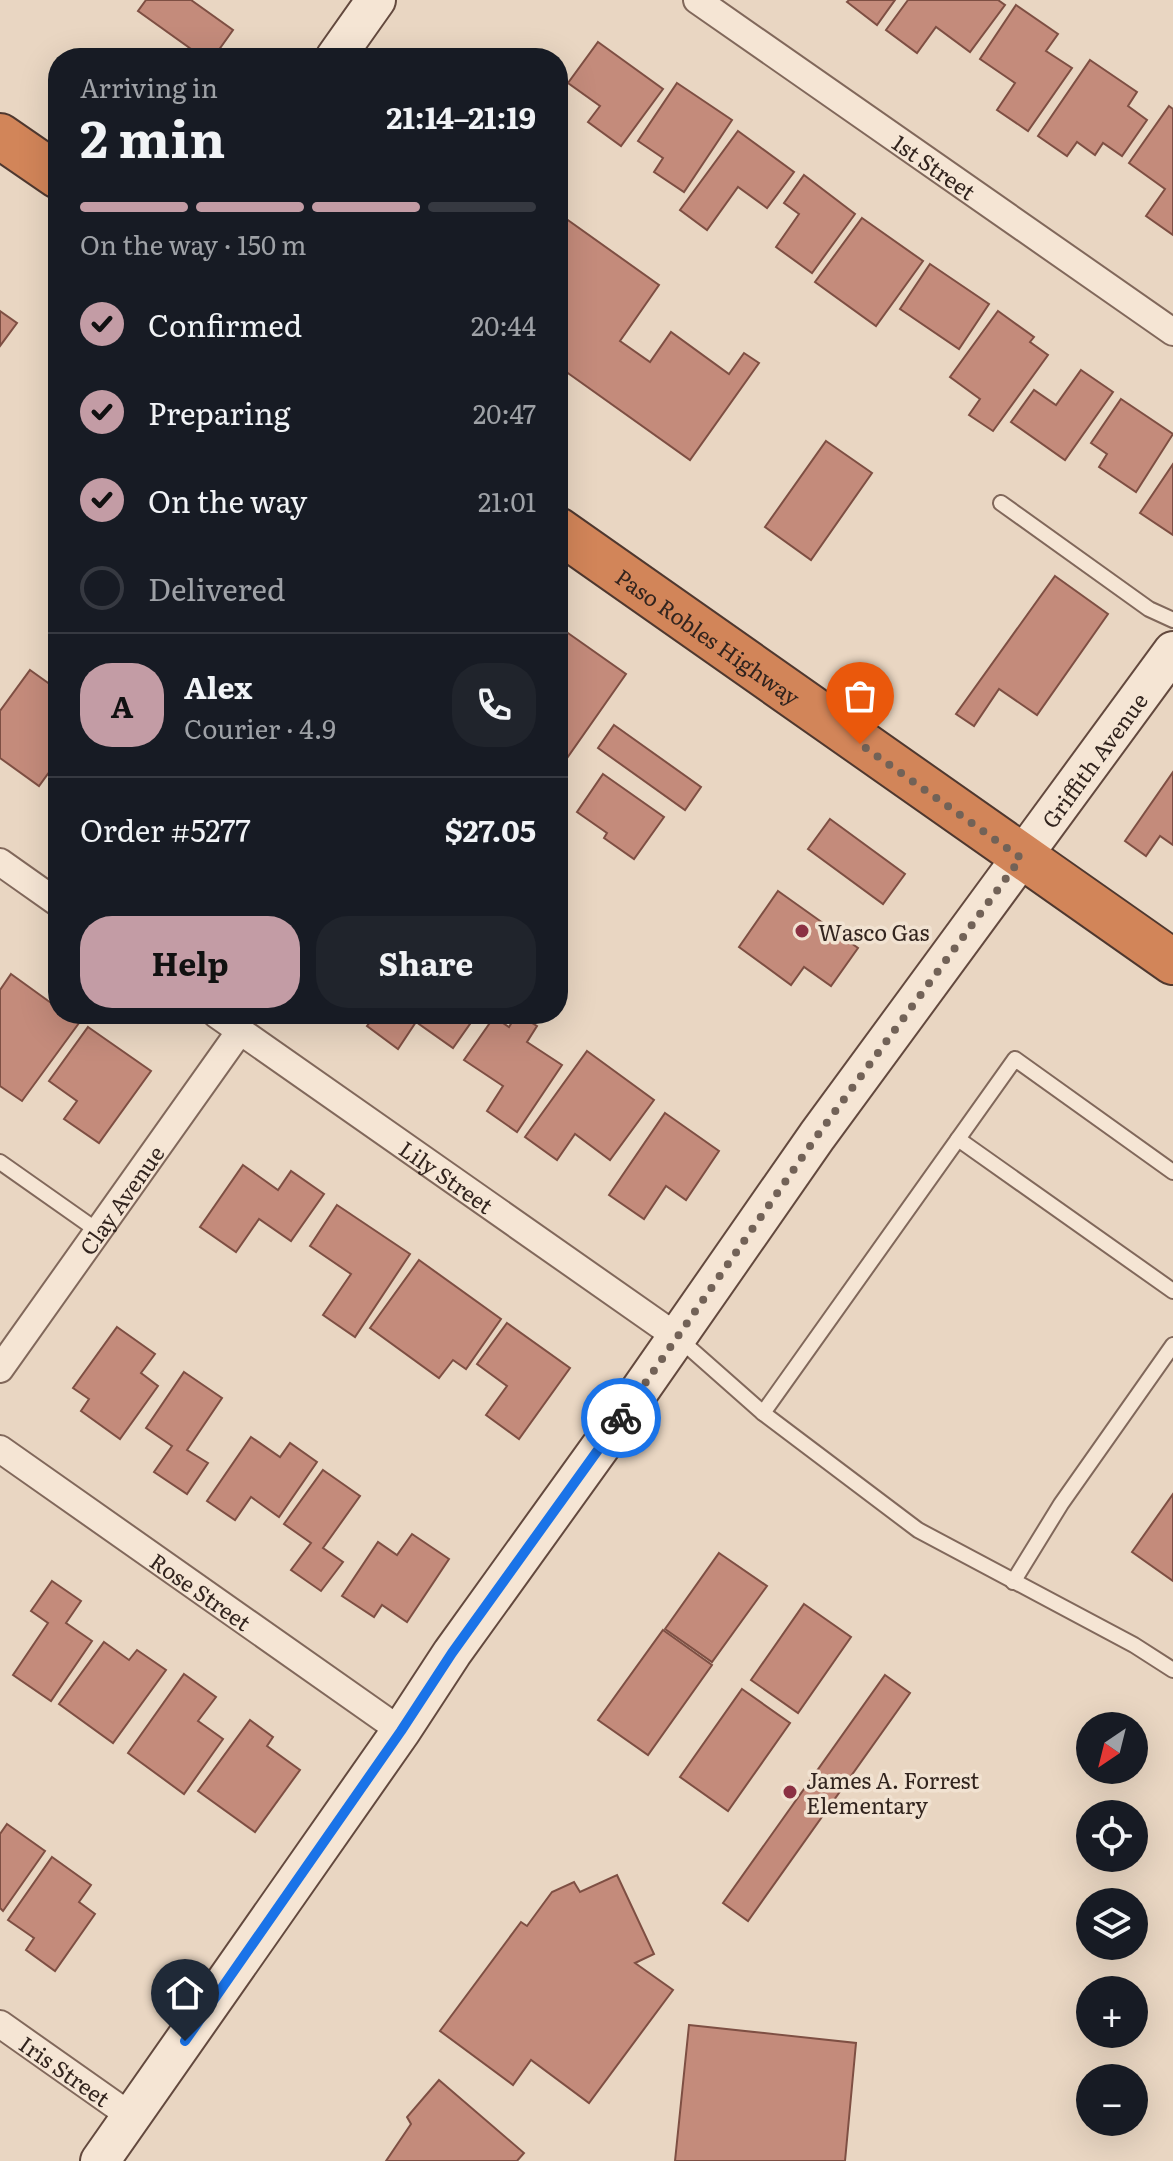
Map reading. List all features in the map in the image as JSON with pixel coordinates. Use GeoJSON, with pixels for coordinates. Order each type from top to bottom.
{"type":"FeatureCollection","features":[{"type":"Feature","properties":{"kind":"highway"},"geometry":{"type":"LineString","coordinates":[[0,136],[48,169]]}},
{"type":"Feature","properties":{"kind":"highway","name":"Paso Robles Highway"},"geometry":{"type":"LineString","coordinates":[[568,537],[1173,962]]}},
{"type":"Feature","properties":{"kind":"street"},"geometry":{"type":"LineString","coordinates":[[342,48],[376,0]]}},
{"type":"Feature","properties":{"kind":"street","name":"1st Street"},"geometry":{"type":"LineString","coordinates":[[697,0],[1173,332]]}},
{"type":"Feature","properties":{"kind":"street","name":"Griffith Avenue"},"geometry":{"type":"LineString","coordinates":[[100,2161],[401,1731],[452,1653],[817,1136],[1173,651]]}},
{"type":"Feature","properties":{"kind":"street"},"geometry":{"type":"LineString","coordinates":[[0,862],[48,896]]}},
{"type":"Feature","properties":{"kind":"street","name":"Lily Street"},"geometry":{"type":"LineString","coordinates":[[230,1024],[677,1337]]}},
{"type":"Feature","properties":{"kind":"street","name":"Clay Avenue"},"geometry":{"type":"LineString","coordinates":[[0,1369],[240,1031]]}},
{"type":"Feature","properties":{"kind":"street","name":"Rose Street"},"geometry":{"type":"LineString","coordinates":[[0,1449],[401,1731]]}},
{"type":"Feature","properties":{"kind":"street","name":"Iris Street"},"geometry":{"type":"LineString","coordinates":[[0,2024],[132,2117]]}},
{"type":"Feature","properties":{"kind":"lane"},"geometry":{"type":"LineString","coordinates":[[1001,503],[1149,609],[1173,620]]}},
{"type":"Feature","properties":{"kind":"lane"},"geometry":{"type":"LineString","coordinates":[[763,1413],[1015,1059],[1173,1172]]}},
{"type":"Feature","properties":{"kind":"lane"},"geometry":{"type":"LineString","coordinates":[[958,1139],[1173,1291]]}},
{"type":"Feature","properties":{"kind":"lane"},"geometry":{"type":"LineString","coordinates":[[0,1162],[98,1231]]}},
{"type":"Feature","properties":{"kind":"lane"},"geometry":{"type":"LineString","coordinates":[[677,1337],[763,1413],[918,1530],[1134,1645],[1173,1670]]}},
{"type":"Feature","properties":{"kind":"lane"},"geometry":{"type":"LineString","coordinates":[[1013,1582],[1061,1504],[1173,1345]]}},
{"type":"Feature","properties":{"kind":"building"},"geometry":{"type":"Polygon","coordinates":[[[146,0],[191,0],[233,30],[220,48],[190,48],[138,11],[146,0]]]}},
{"type":"Feature","properties":{"kind":"building"},"geometry":{"type":"Polygon","coordinates":[[[895,0],[877,25],[847,2],[895,0]]]}},
{"type":"Feature","properties":{"kind":"building"},"geometry":{"type":"Polygon","coordinates":[[[908,0],[998,0],[1005,5],[970,52],[936,27],[917,53],[886,30],[908,0]]]}},
{"type":"Feature","properties":{"kind":"building"},"geometry":{"type":"Polygon","coordinates":[[[1016,5],[1058,34],[1046,51],[1072,68],[1028,131],[997,110],[1015,83],[980,59],[1016,5]]]}},
{"type":"Feature","properties":{"kind":"building"},"geometry":{"type":"Polygon","coordinates":[[[598,42],[663,89],[621,146],[588,122],[600,106],[568,83],[598,42]]]}},
{"type":"Feature","properties":{"kind":"building"},"geometry":{"type":"Polygon","coordinates":[[[1090,60],[1137,92],[1128,106],[1147,120],[1122,156],[1103,143],[1095,155],[1077,142],[1067,156],[1038,136],[1090,60]]]}},
{"type":"Feature","properties":{"kind":"building"},"geometry":{"type":"Polygon","coordinates":[[[677,83],[732,120],[684,192],[654,172],[663,158],[638,141],[677,83]]]}},
{"type":"Feature","properties":{"kind":"building"},"geometry":{"type":"Polygon","coordinates":[[[1169,106],[1173,109],[1173,235],[1146,216],[1165,189],[1129,163],[1169,106]]]}},
{"type":"Feature","properties":{"kind":"building"},"geometry":{"type":"Polygon","coordinates":[[[738,131],[794,172],[767,208],[738,187],[707,230],[680,210],[738,131]]]}},
{"type":"Feature","properties":{"kind":"building"},"geometry":{"type":"Polygon","coordinates":[[[804,175],[855,214],[812,273],[776,247],[799,214],[784,203],[804,175]]]}},
{"type":"Feature","properties":{"kind":"building"},"geometry":{"type":"Polygon","coordinates":[[[862,218],[923,261],[876,326],[815,282],[862,218]]]}},
{"type":"Feature","properties":{"kind":"building"},"geometry":{"type":"Polygon","coordinates":[[[568,220],[659,285],[620,341],[650,362],[671,332],[729,374],[744,353],[759,363],[690,460],[568,373],[568,220]]]}},
{"type":"Feature","properties":{"kind":"building"},"geometry":{"type":"Polygon","coordinates":[[[930,264],[989,304],[959,349],[900,309],[930,264]]]}},
{"type":"Feature","properties":{"kind":"building"},"geometry":{"type":"Polygon","coordinates":[[[0,311],[17,323],[0,346],[0,311]]]}},
{"type":"Feature","properties":{"kind":"building"},"geometry":{"type":"Polygon","coordinates":[[[998,311],[1034,337],[1030,342],[1048,355],[993,431],[969,415],[980,399],[950,377],[998,311]]]}},
{"type":"Feature","properties":{"kind":"building"},"geometry":{"type":"Polygon","coordinates":[[[1081,370],[1113,392],[1065,460],[1011,422],[1034,390],[1056,405],[1081,370]]]}},
{"type":"Feature","properties":{"kind":"building"},"geometry":{"type":"Polygon","coordinates":[[[1121,399],[1173,434],[1136,492],[1099,467],[1107,454],[1091,443],[1121,399]]]}},
{"type":"Feature","properties":{"kind":"building"},"geometry":{"type":"Polygon","coordinates":[[[826,441],[872,473],[811,560],[765,527],[826,441]]]}},
{"type":"Feature","properties":{"kind":"building"},"geometry":{"type":"Polygon","coordinates":[[[1173,464],[1173,535],[1140,513],[1173,464]]]}},
{"type":"Feature","properties":{"kind":"building"},"geometry":{"type":"Polygon","coordinates":[[[1055,576],[1108,614],[1037,715],[999,689],[974,726],[956,714],[1055,576]]]}},
{"type":"Feature","properties":{"kind":"building"},"geometry":{"type":"Polygon","coordinates":[[[568,633],[626,674],[568,757],[568,633]]]}},
{"type":"Feature","properties":{"kind":"building"},"geometry":{"type":"Polygon","coordinates":[[[30,670],[48,683],[48,774],[39,786],[0,758],[0,711],[30,670]]]}},
{"type":"Feature","properties":{"kind":"building"},"geometry":{"type":"Polygon","coordinates":[[[614,725],[701,787],[685,810],[598,748],[614,725]]]}},
{"type":"Feature","properties":{"kind":"building"},"geometry":{"type":"Polygon","coordinates":[[[1173,772],[1173,845],[1160,836],[1146,856],[1125,841],[1173,772]]]}},
{"type":"Feature","properties":{"kind":"building"},"geometry":{"type":"Polygon","coordinates":[[[603,774],[664,817],[634,859],[604,838],[607,833],[577,812],[603,774]]]}},
{"type":"Feature","properties":{"kind":"building"},"geometry":{"type":"Polygon","coordinates":[[[830,819],[905,874],[883,904],[808,849],[830,819]]]}},
{"type":"Feature","properties":{"kind":"building"},"geometry":{"type":"Polygon","coordinates":[[[778,891],[858,948],[831,986],[804,967],[791,985],[739,947],[778,891]]]}},
{"type":"Feature","properties":{"kind":"building"},"geometry":{"type":"Polygon","coordinates":[[[11,974],[48,1001],[48,1024],[78,1024],[22,1101],[0,1086],[0,990],[11,974]]]}},
{"type":"Feature","properties":{"kind":"building"},"geometry":{"type":"Polygon","coordinates":[[[368,1024],[415,1024],[398,1049],[367,1026],[368,1024]]]}},
{"type":"Feature","properties":{"kind":"building"},"geometry":{"type":"Polygon","coordinates":[[[419,1024],[470,1024],[453,1048],[419,1024]]]}},
{"type":"Feature","properties":{"kind":"building"},"geometry":{"type":"Polygon","coordinates":[[[489,1024],[509,1027],[511,1024],[537,1026],[527,1042],[562,1065],[517,1132],[487,1111],[503,1086],[464,1060],[489,1024]]]}},
{"type":"Feature","properties":{"kind":"building"},"geometry":{"type":"Polygon","coordinates":[[[88,1027],[151,1071],[99,1143],[64,1119],[77,1101],[49,1081],[88,1027]]]}},
{"type":"Feature","properties":{"kind":"building"},"geometry":{"type":"Polygon","coordinates":[[[587,1051],[654,1100],[610,1160],[575,1134],[557,1160],[525,1137],[587,1051]]]}},
{"type":"Feature","properties":{"kind":"building"},"geometry":{"type":"Polygon","coordinates":[[[665,1113],[719,1151],[686,1200],[666,1186],[644,1219],[609,1195],[665,1113]]]}},
{"type":"Feature","properties":{"kind":"building"},"geometry":{"type":"Polygon","coordinates":[[[243,1165],[278,1190],[291,1171],[324,1194],[291,1241],[259,1219],[236,1252],[200,1227],[243,1165]]]}},
{"type":"Feature","properties":{"kind":"building"},"geometry":{"type":"Polygon","coordinates":[[[337,1205],[410,1254],[355,1337],[323,1315],[351,1274],[310,1246],[337,1205]]]}},
{"type":"Feature","properties":{"kind":"building"},"geometry":{"type":"Polygon","coordinates":[[[419,1260],[501,1319],[466,1369],[453,1360],[439,1378],[370,1328],[419,1260]]]}},
{"type":"Feature","properties":{"kind":"building"},"geometry":{"type":"Polygon","coordinates":[[[507,1323],[570,1368],[519,1439],[486,1415],[507,1386],[477,1364],[507,1323]]]}},
{"type":"Feature","properties":{"kind":"building"},"geometry":{"type":"Polygon","coordinates":[[[117,1327],[155,1354],[141,1373],[158,1386],[120,1439],[81,1411],[89,1399],[73,1388],[117,1327]]]}},
{"type":"Feature","properties":{"kind":"building"},"geometry":{"type":"Polygon","coordinates":[[[184,1372],[222,1398],[187,1450],[208,1463],[187,1494],[154,1472],[172,1446],[146,1428],[184,1372]]]}},
{"type":"Feature","properties":{"kind":"building"},"geometry":{"type":"Polygon","coordinates":[[[251,1437],[280,1457],[290,1443],[317,1462],[279,1517],[251,1497],[235,1520],[207,1501],[251,1437]]]}},
{"type":"Feature","properties":{"kind":"building"},"geometry":{"type":"Polygon","coordinates":[[[323,1470],[360,1496],[323,1548],[343,1562],[321,1591],[291,1570],[311,1543],[284,1524],[323,1470]]]}},
{"type":"Feature","properties":{"kind":"building"},"geometry":{"type":"Polygon","coordinates":[[[1173,1494],[1173,1581],[1132,1552],[1173,1494]]]}},
{"type":"Feature","properties":{"kind":"building"},"geometry":{"type":"Polygon","coordinates":[[[412,1534],[449,1559],[407,1622],[382,1605],[374,1617],[342,1596],[378,1542],[397,1555],[412,1534]]]}},
{"type":"Feature","properties":{"kind":"building"},"geometry":{"type":"Polygon","coordinates":[[[719,1553],[767,1586],[712,1662],[665,1629],[719,1553]]]}},
{"type":"Feature","properties":{"kind":"building"},"geometry":{"type":"Polygon","coordinates":[[[52,1581],[81,1601],[66,1623],[92,1641],[51,1701],[13,1675],[48,1623],[31,1611],[52,1581]]]}},
{"type":"Feature","properties":{"kind":"building"},"geometry":{"type":"Polygon","coordinates":[[[804,1604],[851,1637],[798,1713],[751,1680],[804,1604]]]}},
{"type":"Feature","properties":{"kind":"building"},"geometry":{"type":"Polygon","coordinates":[[[663,1630],[712,1665],[648,1755],[598,1720],[663,1630]]]}},
{"type":"Feature","properties":{"kind":"building"},"geometry":{"type":"Polygon","coordinates":[[[104,1642],[129,1660],[137,1650],[166,1670],[113,1743],[59,1704],[104,1642]]]}},
{"type":"Feature","properties":{"kind":"building"},"geometry":{"type":"Polygon","coordinates":[[[184,1674],[216,1697],[198,1721],[223,1739],[184,1794],[128,1753],[184,1674]]]}},
{"type":"Feature","properties":{"kind":"building"},"geometry":{"type":"Polygon","coordinates":[[[885,1675],[910,1693],[748,1921],[723,1903],[885,1675]]]}},
{"type":"Feature","properties":{"kind":"building"},"geometry":{"type":"Polygon","coordinates":[[[742,1689],[790,1723],[728,1811],[680,1777],[742,1689]]]}},
{"type":"Feature","properties":{"kind":"building"},"geometry":{"type":"Polygon","coordinates":[[[250,1720],[273,1737],[267,1746],[300,1770],[255,1832],[198,1791],[250,1720]]]}},
{"type":"Feature","properties":{"kind":"building"},"geometry":{"type":"Polygon","coordinates":[[[7,1824],[45,1851],[3,1911],[0,1908],[0,1834],[7,1824]]]}},
{"type":"Feature","properties":{"kind":"building"},"geometry":{"type":"Polygon","coordinates":[[[52,1857],[91,1885],[79,1902],[95,1914],[55,1971],[26,1950],[34,1938],[8,1920],[52,1857]]]}},
{"type":"Feature","properties":{"kind":"building"},"geometry":{"type":"Polygon","coordinates":[[[617,1875],[654,1954],[635,1963],[673,1990],[589,2103],[531,2060],[513,2085],[440,2031],[521,1922],[527,1926],[552,1892],[574,1882],[580,1892],[617,1875]]]}},
{"type":"Feature","properties":{"kind":"building"},"geometry":{"type":"Polygon","coordinates":[[[689,2025],[856,2043],[845,2161],[675,2161],[689,2025]]]}},
{"type":"Feature","properties":{"kind":"building"},"geometry":{"type":"Polygon","coordinates":[[[439,2080],[524,2153],[517,2161],[386,2161],[411,2124],[407,2117],[439,2080]]]}},
{"type":"Feature","properties":{"kind":"way so far"},"geometry":{"type":"LineString","coordinates":[[621,1418],[817,1136],[1021,858],[860,744]]}},
{"type":"Feature","properties":{"kind":"place","name":"Wasco Gas"},"geometry":{"type":"Point","coordinates":[802,931]}},
{"type":"Feature","properties":{"kind":"place","name":"James A. Forrest Elementary"},"geometry":{"type":"Point","coordinates":[790,1792]}},
{"type":"Feature","properties":{"kind":"route"},"geometry":{"type":"LineString","coordinates":[[185,2041],[452,1653],[621,1418]]}}]}
